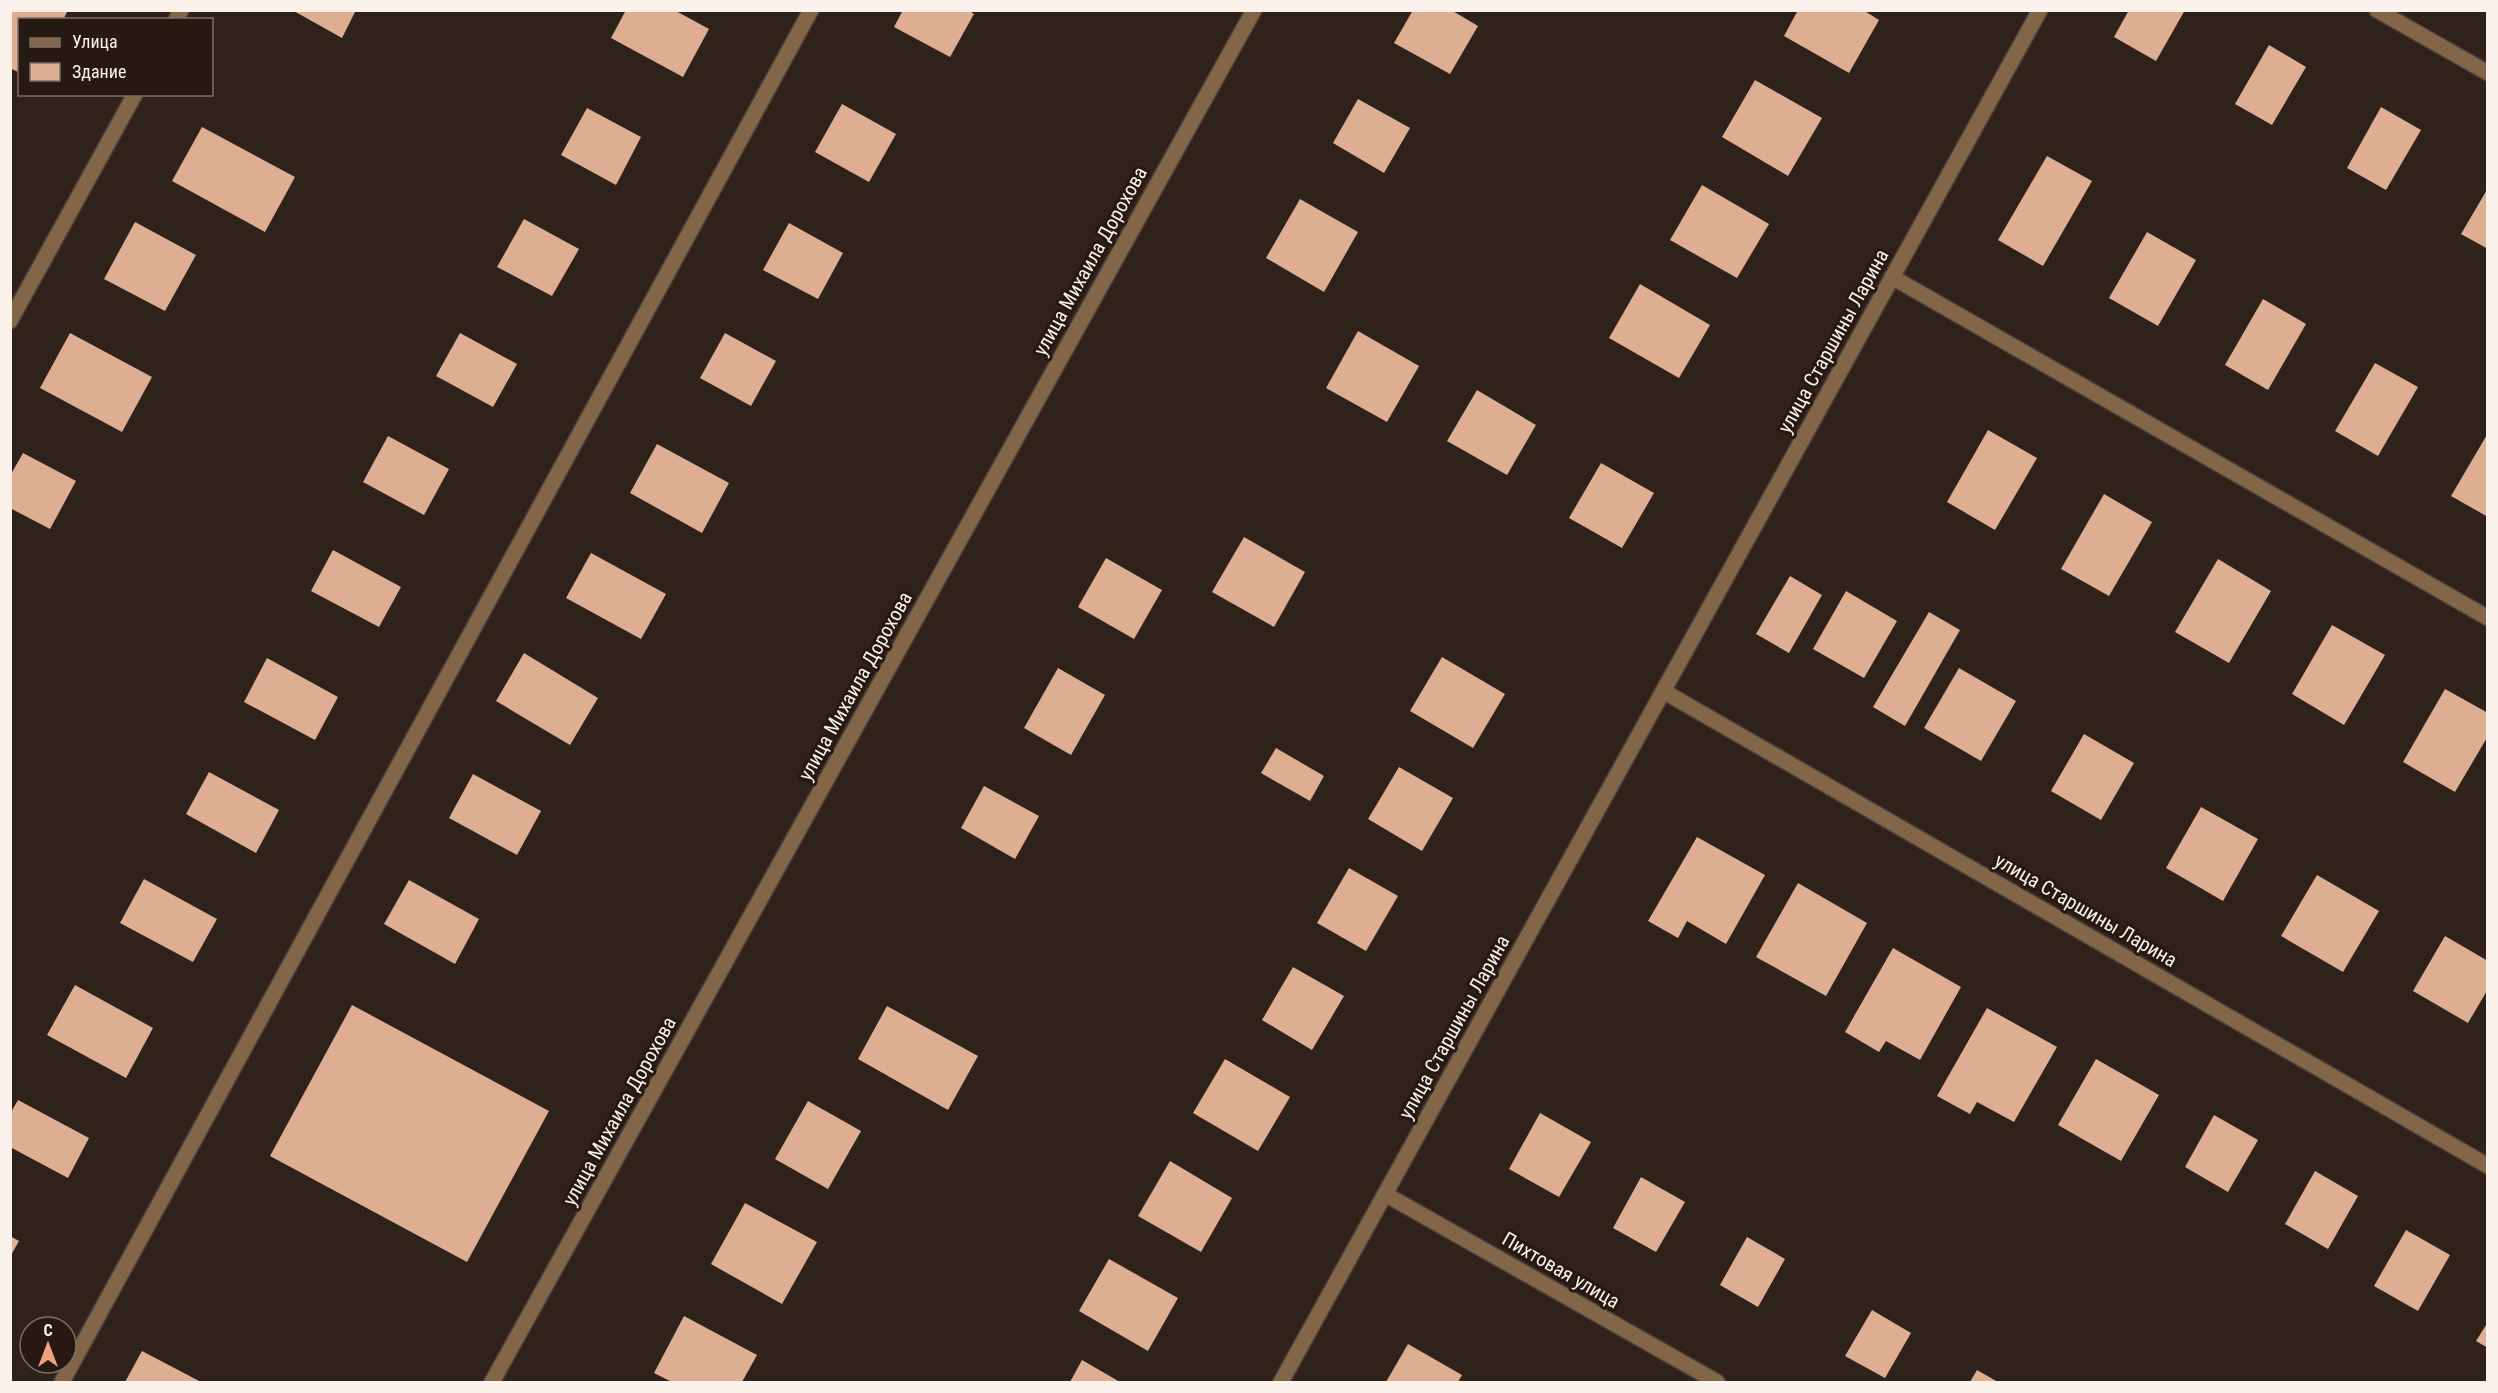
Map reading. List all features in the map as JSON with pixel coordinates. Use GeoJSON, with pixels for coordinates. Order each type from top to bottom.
{"type":"FeatureCollection","features":[{"type":"Feature","properties":{"kind":"street"},"geometry":{"type":"LineString","coordinates":[[62,1383],[811,10]]}},
{"type":"Feature","properties":{"kind":"street","name":"улица Михаила Дорохова"},"geometry":{"type":"LineString","coordinates":[[492,1383],[1254,10]]}},
{"type":"Feature","properties":{"kind":"street","name":"улица Старшины Ларина"},"geometry":{"type":"LineString","coordinates":[[1281,1383],[2040,10]]}},
{"type":"Feature","properties":{"kind":"street"},"geometry":{"type":"LineString","coordinates":[[2377,10],[2487,73]]}},
{"type":"Feature","properties":{"kind":"street"},"geometry":{"type":"LineString","coordinates":[[10,321],[134,96]]}},
{"type":"Feature","properties":{"kind":"street"},"geometry":{"type":"LineString","coordinates":[[1892,277],[2487,618]]}},
{"type":"Feature","properties":{"kind":"street","name":"улица Старшины Ларина"},"geometry":{"type":"LineString","coordinates":[[1663,691],[2487,1166]]}},
{"type":"Feature","properties":{"kind":"street","name":"Пихтовая улица"},"geometry":{"type":"LineString","coordinates":[[1385,1194],[1717,1383]]}},
{"type":"Feature","properties":{"kind":"building"},"geometry":{"type":"Polygon","coordinates":[[[10,10],[68,10],[64,18],[18,18],[18,72],[10,68],[10,10]]]}},
{"type":"Feature","properties":{"kind":"building"},"geometry":{"type":"Polygon","coordinates":[[[292,10],[356,10],[342,38],[292,10]]]}},
{"type":"Feature","properties":{"kind":"building"},"geometry":{"type":"Polygon","coordinates":[[[626,10],[674,10],[709,29],[683,77],[611,38],[626,10]]]}},
{"type":"Feature","properties":{"kind":"building"},"geometry":{"type":"Polygon","coordinates":[[[903,10],[968,10],[974,14],[950,57],[894,27],[903,10]]]}},
{"type":"Feature","properties":{"kind":"building"},"geometry":{"type":"Polygon","coordinates":[[[1413,10],[1451,10],[1478,26],[1450,74],[1394,43],[1413,10]]]}},
{"type":"Feature","properties":{"kind":"building"},"geometry":{"type":"Polygon","coordinates":[[[1798,10],[1863,10],[1879,20],[1849,73],[1784,36],[1798,10]]]}},
{"type":"Feature","properties":{"kind":"building"},"geometry":{"type":"Polygon","coordinates":[[[2129,10],[2185,10],[2156,61],[2114,37],[2129,10]]]}},
{"type":"Feature","properties":{"kind":"building"},"geometry":{"type":"Polygon","coordinates":[[[2269,45],[2306,67],[2272,125],[2235,104],[2269,45]]]}},
{"type":"Feature","properties":{"kind":"building"},"geometry":{"type":"Polygon","coordinates":[[[1755,80],[1822,118],[1788,176],[1722,137],[1755,80]]]}},
{"type":"Feature","properties":{"kind":"building"},"geometry":{"type":"Polygon","coordinates":[[[1358,99],[1410,128],[1384,173],[1333,143],[1358,99]]]}},
{"type":"Feature","properties":{"kind":"building"},"geometry":{"type":"Polygon","coordinates":[[[842,104],[896,134],[869,182],[815,152],[842,104]]]}},
{"type":"Feature","properties":{"kind":"building"},"geometry":{"type":"Polygon","coordinates":[[[2381,107],[2421,130],[2386,190],[2347,168],[2381,107]]]}},
{"type":"Feature","properties":{"kind":"building"},"geometry":{"type":"Polygon","coordinates":[[[587,108],[641,137],[616,185],[561,155],[587,108]]]}},
{"type":"Feature","properties":{"kind":"building"},"geometry":{"type":"Polygon","coordinates":[[[202,127],[295,177],[265,232],[172,181],[202,127]]]}},
{"type":"Feature","properties":{"kind":"building"},"geometry":{"type":"Polygon","coordinates":[[[2047,156],[2092,181],[2043,266],[1998,240],[2047,156]]]}},
{"type":"Feature","properties":{"kind":"building"},"geometry":{"type":"Polygon","coordinates":[[[1702,185],[1769,224],[1737,278],[1670,240],[1702,185]]]}},
{"type":"Feature","properties":{"kind":"building"},"geometry":{"type":"Polygon","coordinates":[[[2488,188],[2488,249],[2461,234],[2488,188]]]}},
{"type":"Feature","properties":{"kind":"building"},"geometry":{"type":"Polygon","coordinates":[[[1300,199],[1358,232],[1324,292],[1266,258],[1300,199]]]}},
{"type":"Feature","properties":{"kind":"building"},"geometry":{"type":"Polygon","coordinates":[[[524,219],[579,249],[552,296],[497,267],[524,219]]]}},
{"type":"Feature","properties":{"kind":"building"},"geometry":{"type":"Polygon","coordinates":[[[135,222],[196,255],[165,311],[104,279],[135,222]]]}},
{"type":"Feature","properties":{"kind":"building"},"geometry":{"type":"Polygon","coordinates":[[[789,223],[843,253],[818,299],[763,270],[789,223]]]}},
{"type":"Feature","properties":{"kind":"building"},"geometry":{"type":"Polygon","coordinates":[[[2147,232],[2196,260],[2158,326],[2109,298],[2147,232]]]}},
{"type":"Feature","properties":{"kind":"building"},"geometry":{"type":"Polygon","coordinates":[[[1640,284],[1710,325],[1679,378],[1609,338],[1640,284]]]}},
{"type":"Feature","properties":{"kind":"building"},"geometry":{"type":"Polygon","coordinates":[[[2263,299],[2306,324],[2268,390],[2225,365],[2263,299]]]}},
{"type":"Feature","properties":{"kind":"building"},"geometry":{"type":"Polygon","coordinates":[[[1358,331],[1419,366],[1387,422],[1326,388],[1358,331]]]}},
{"type":"Feature","properties":{"kind":"building"},"geometry":{"type":"Polygon","coordinates":[[[70,333],[152,377],[122,432],[40,388],[70,333]]]}},
{"type":"Feature","properties":{"kind":"building"},"geometry":{"type":"Polygon","coordinates":[[[460,333],[517,364],[493,407],[436,376],[460,333]]]}},
{"type":"Feature","properties":{"kind":"building"},"geometry":{"type":"Polygon","coordinates":[[[725,333],[776,361],[751,406],[700,378],[725,333]]]}},
{"type":"Feature","properties":{"kind":"building"},"geometry":{"type":"Polygon","coordinates":[[[2375,363],[2418,387],[2378,456],[2335,431],[2375,363]]]}},
{"type":"Feature","properties":{"kind":"building"},"geometry":{"type":"Polygon","coordinates":[[[1477,390],[1536,425],[1507,475],[1447,441],[1477,390]]]}},
{"type":"Feature","properties":{"kind":"building"},"geometry":{"type":"Polygon","coordinates":[[[1988,430],[2037,458],[1995,530],[1947,502],[1988,430]]]}},
{"type":"Feature","properties":{"kind":"building"},"geometry":{"type":"Polygon","coordinates":[[[2488,433],[2488,517],[2451,496],[2488,433]]]}},
{"type":"Feature","properties":{"kind":"building"},"geometry":{"type":"Polygon","coordinates":[[[388,436],[449,469],[424,515],[363,482],[388,436]]]}},
{"type":"Feature","properties":{"kind":"building"},"geometry":{"type":"Polygon","coordinates":[[[657,444],[729,483],[702,533],[630,493],[657,444]]]}},
{"type":"Feature","properties":{"kind":"building"},"geometry":{"type":"Polygon","coordinates":[[[23,453],[76,481],[50,529],[10,508],[10,476],[23,453]]]}},
{"type":"Feature","properties":{"kind":"building"},"geometry":{"type":"Polygon","coordinates":[[[1601,463],[1654,493],[1622,548],[1569,518],[1601,463]]]}},
{"type":"Feature","properties":{"kind":"building"},"geometry":{"type":"Polygon","coordinates":[[[2104,494],[2152,522],[2109,596],[2061,569],[2104,494]]]}},
{"type":"Feature","properties":{"kind":"building"},"geometry":{"type":"Polygon","coordinates":[[[1244,537],[1305,572],[1274,627],[1212,592],[1244,537]]]}},
{"type":"Feature","properties":{"kind":"building"},"geometry":{"type":"Polygon","coordinates":[[[333,550],[401,587],[379,627],[311,591],[333,550]]]}},
{"type":"Feature","properties":{"kind":"building"},"geometry":{"type":"Polygon","coordinates":[[[591,553],[666,594],[641,639],[566,598],[591,553]]]}},
{"type":"Feature","properties":{"kind":"building"},"geometry":{"type":"Polygon","coordinates":[[[1106,558],[1162,590],[1134,639],[1078,607],[1106,558]]]}},
{"type":"Feature","properties":{"kind":"building"},"geometry":{"type":"Polygon","coordinates":[[[2218,559],[2271,591],[2229,663],[2175,632],[2218,559]]]}},
{"type":"Feature","properties":{"kind":"building"},"geometry":{"type":"Polygon","coordinates":[[[1790,576],[1822,595],[1789,653],[1756,634],[1790,576]]]}},
{"type":"Feature","properties":{"kind":"building"},"geometry":{"type":"Polygon","coordinates":[[[1846,591],[1897,621],[1864,678],[1813,649],[1846,591]]]}},
{"type":"Feature","properties":{"kind":"building"},"geometry":{"type":"Polygon","coordinates":[[[1929,612],[1960,630],[1905,726],[1873,707],[1929,612]]]}},
{"type":"Feature","properties":{"kind":"building"},"geometry":{"type":"Polygon","coordinates":[[[2332,625],[2385,655],[2344,725],[2292,694],[2332,625]]]}},
{"type":"Feature","properties":{"kind":"building"},"geometry":{"type":"Polygon","coordinates":[[[524,653],[598,698],[570,745],[496,701],[524,653]]]}},
{"type":"Feature","properties":{"kind":"building"},"geometry":{"type":"Polygon","coordinates":[[[1442,657],[1505,694],[1473,748],[1410,711],[1442,657]]]}},
{"type":"Feature","properties":{"kind":"building"},"geometry":{"type":"Polygon","coordinates":[[[267,658],[338,697],[315,740],[244,702],[267,658]]]}},
{"type":"Feature","properties":{"kind":"building"},"geometry":{"type":"Polygon","coordinates":[[[1058,668],[1105,695],[1071,755],[1024,728],[1058,668]]]}},
{"type":"Feature","properties":{"kind":"building"},"geometry":{"type":"Polygon","coordinates":[[[1959,668],[2016,701],[1981,761],[1924,728],[1959,668]]]}},
{"type":"Feature","properties":{"kind":"building"},"geometry":{"type":"Polygon","coordinates":[[[2445,689],[2488,713],[2488,736],[2455,792],[2403,762],[2445,689]]]}},
{"type":"Feature","properties":{"kind":"building"},"geometry":{"type":"Polygon","coordinates":[[[2084,734],[2134,763],[2101,820],[2051,791],[2084,734]]]}},
{"type":"Feature","properties":{"kind":"building"},"geometry":{"type":"Polygon","coordinates":[[[1276,748],[1324,776],[1310,801],[1261,773],[1276,748]]]}},
{"type":"Feature","properties":{"kind":"building"},"geometry":{"type":"Polygon","coordinates":[[[1399,767],[1453,798],[1422,851],[1368,819],[1399,767]]]}},
{"type":"Feature","properties":{"kind":"building"},"geometry":{"type":"Polygon","coordinates":[[[209,772],[279,810],[256,853],[186,814],[209,772]]]}},
{"type":"Feature","properties":{"kind":"building"},"geometry":{"type":"Polygon","coordinates":[[[473,774],[541,811],[517,855],[449,818],[473,774]]]}},
{"type":"Feature","properties":{"kind":"building"},"geometry":{"type":"Polygon","coordinates":[[[984,786],[1039,816],[1015,859],[961,828],[984,786]]]}},
{"type":"Feature","properties":{"kind":"building"},"geometry":{"type":"Polygon","coordinates":[[[2201,807],[2258,839],[2223,901],[2166,868],[2201,807]]]}},
{"type":"Feature","properties":{"kind":"building"},"geometry":{"type":"Polygon","coordinates":[[[1697,837],[1765,875],[1726,944],[1687,921],[1678,938],[1648,921],[1697,837]]]}},
{"type":"Feature","properties":{"kind":"building"},"geometry":{"type":"Polygon","coordinates":[[[1349,868],[1398,896],[1366,951],[1317,923],[1349,868]]]}},
{"type":"Feature","properties":{"kind":"building"},"geometry":{"type":"Polygon","coordinates":[[[2317,875],[2379,911],[2343,972],[2281,936],[2317,875]]]}},
{"type":"Feature","properties":{"kind":"building"},"geometry":{"type":"Polygon","coordinates":[[[144,879],[217,919],[193,962],[120,923],[144,879]]]}},
{"type":"Feature","properties":{"kind":"building"},"geometry":{"type":"Polygon","coordinates":[[[409,880],[479,919],[455,964],[384,924],[409,880]]]}},
{"type":"Feature","properties":{"kind":"building"},"geometry":{"type":"Polygon","coordinates":[[[1798,883],[1867,923],[1826,996],[1756,957],[1798,883]]]}},
{"type":"Feature","properties":{"kind":"building"},"geometry":{"type":"Polygon","coordinates":[[[2445,936],[2488,961],[2488,989],[2468,1023],[2413,991],[2445,936]]]}},
{"type":"Feature","properties":{"kind":"building"},"geometry":{"type":"Polygon","coordinates":[[[1893,948],[1961,987],[1920,1060],[1886,1041],[1879,1052],[1845,1032],[1893,948]]]}},
{"type":"Feature","properties":{"kind":"building"},"geometry":{"type":"Polygon","coordinates":[[[1293,967],[1344,996],[1312,1050],[1262,1020],[1293,967]]]}},
{"type":"Feature","properties":{"kind":"building"},"geometry":{"type":"Polygon","coordinates":[[[75,985],[153,1028],[126,1078],[47,1035],[75,985]]]}},
{"type":"Feature","properties":{"kind":"building"},"geometry":{"type":"Polygon","coordinates":[[[352,1005],[549,1111],[467,1262],[270,1156],[352,1005]]]}},
{"type":"Feature","properties":{"kind":"building"},"geometry":{"type":"Polygon","coordinates":[[[887,1006],[978,1056],[948,1110],[858,1059],[887,1006]]]}},
{"type":"Feature","properties":{"kind":"building"},"geometry":{"type":"Polygon","coordinates":[[[1987,1008],[2057,1047],[2014,1122],[1977,1102],[1970,1114],[1937,1096],[1987,1008]]]}},
{"type":"Feature","properties":{"kind":"building"},"geometry":{"type":"Polygon","coordinates":[[[1225,1059],[1290,1097],[1258,1151],[1193,1113],[1225,1059]]]}},
{"type":"Feature","properties":{"kind":"building"},"geometry":{"type":"Polygon","coordinates":[[[2096,1059],[2159,1095],[2121,1161],[2058,1125],[2096,1059]]]}},
{"type":"Feature","properties":{"kind":"building"},"geometry":{"type":"Polygon","coordinates":[[[18,1100],[89,1138],[68,1178],[10,1147],[10,1114],[18,1100]]]}},
{"type":"Feature","properties":{"kind":"building"},"geometry":{"type":"Polygon","coordinates":[[[808,1101],[861,1131],[828,1189],[775,1159],[808,1101]]]}},
{"type":"Feature","properties":{"kind":"building"},"geometry":{"type":"Polygon","coordinates":[[[1540,1113],[1591,1142],[1559,1197],[1509,1169],[1540,1113]]]}},
{"type":"Feature","properties":{"kind":"building"},"geometry":{"type":"Polygon","coordinates":[[[2214,1115],[2258,1140],[2228,1192],[2185,1167],[2214,1115]]]}},
{"type":"Feature","properties":{"kind":"building"},"geometry":{"type":"Polygon","coordinates":[[[1170,1161],[1232,1198],[1201,1252],[1138,1216],[1170,1161]]]}},
{"type":"Feature","properties":{"kind":"building"},"geometry":{"type":"Polygon","coordinates":[[[2315,1171],[2358,1196],[2328,1249],[2285,1224],[2315,1171]]]}},
{"type":"Feature","properties":{"kind":"building"},"geometry":{"type":"Polygon","coordinates":[[[1641,1177],[1685,1202],[1656,1252],[1613,1228],[1641,1177]]]}},
{"type":"Feature","properties":{"kind":"building"},"geometry":{"type":"Polygon","coordinates":[[[745,1203],[817,1242],[782,1304],[711,1264],[745,1203]]]}},
{"type":"Feature","properties":{"kind":"building"},"geometry":{"type":"Polygon","coordinates":[[[2406,1230],[2450,1255],[2418,1311],[2374,1286],[2406,1230]]]}},
{"type":"Feature","properties":{"kind":"building"},"geometry":{"type":"Polygon","coordinates":[[[10,1236],[19,1241],[10,1257],[10,1236]]]}},
{"type":"Feature","properties":{"kind":"building"},"geometry":{"type":"Polygon","coordinates":[[[1747,1237],[1785,1259],[1758,1307],[1720,1285],[1747,1237]]]}},
{"type":"Feature","properties":{"kind":"building"},"geometry":{"type":"Polygon","coordinates":[[[1109,1259],[1178,1298],[1148,1351],[1079,1311],[1109,1259]]]}},
{"type":"Feature","properties":{"kind":"building"},"geometry":{"type":"Polygon","coordinates":[[[1872,1310],[1911,1333],[1885,1378],[1845,1356],[1872,1310]]]}},
{"type":"Feature","properties":{"kind":"building"},"geometry":{"type":"Polygon","coordinates":[[[684,1316],[757,1355],[742,1382],[672,1382],[654,1373],[684,1316]]]}},
{"type":"Feature","properties":{"kind":"building"},"geometry":{"type":"Polygon","coordinates":[[[2488,1322],[2488,1348],[2476,1341],[2488,1322]]]}},
{"type":"Feature","properties":{"kind":"building"},"geometry":{"type":"Polygon","coordinates":[[[1408,1344],[1462,1375],[1458,1382],[1386,1382],[1408,1344]]]}},
{"type":"Feature","properties":{"kind":"building"},"geometry":{"type":"Polygon","coordinates":[[[142,1351],[201,1382],[125,1382],[142,1351]]]}},
{"type":"Feature","properties":{"kind":"building"},"geometry":{"type":"Polygon","coordinates":[[[1082,1360],[1120,1382],[1070,1382],[1082,1360]]]}},
{"type":"Feature","properties":{"kind":"building"},"geometry":{"type":"Polygon","coordinates":[[[1977,1370],[1998,1382],[1970,1382],[1977,1370]]]}}]}
